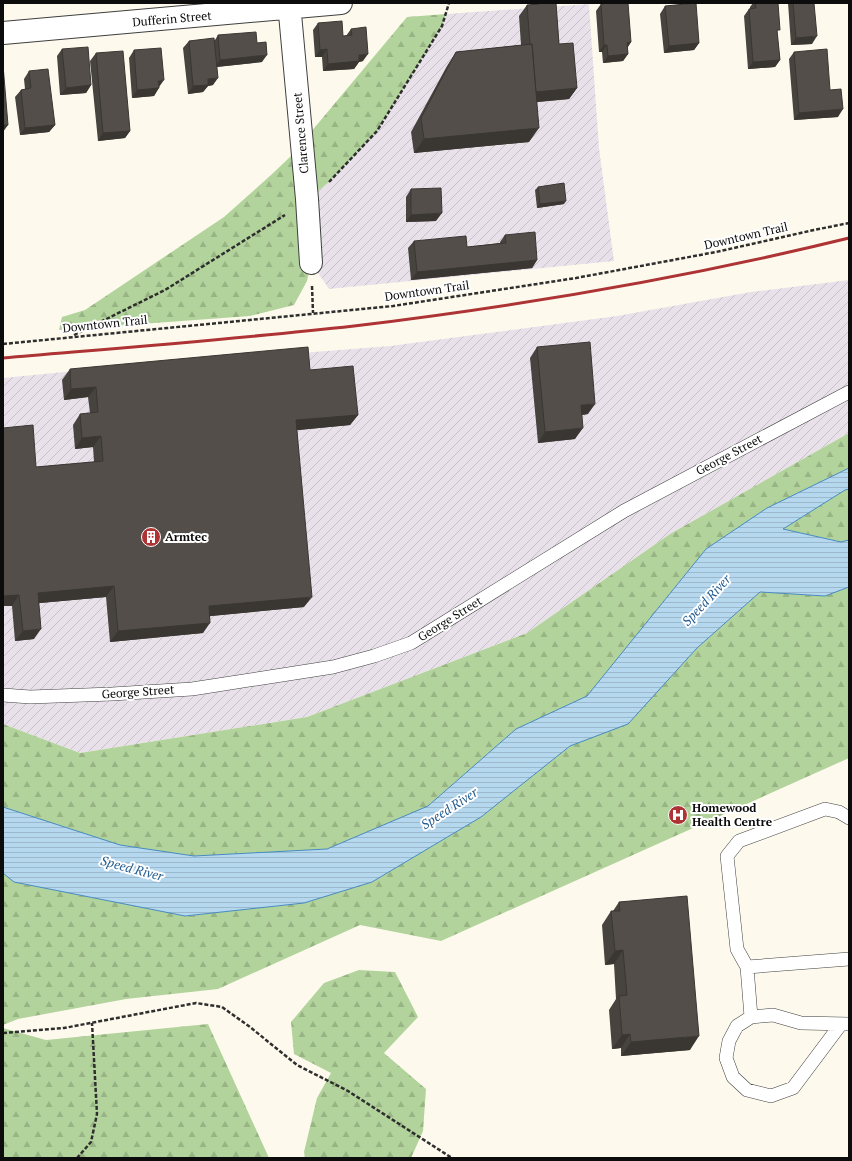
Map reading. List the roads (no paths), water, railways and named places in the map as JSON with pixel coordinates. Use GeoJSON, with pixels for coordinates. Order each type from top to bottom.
{"type":"FeatureCollection","features":[{"type":"Feature","properties":{"kind":"street","name":"Dufferin Street"},"geometry":{"type":"LineString","coordinates":[[3,33],[290,6],[341,3]]}},
{"type":"Feature","properties":{"kind":"street","name":"Clarence Street"},"geometry":{"type":"LineString","coordinates":[[290,6],[307,199],[311,263]]}},
{"type":"Feature","properties":{"kind":"lane","name":"George Street"},"geometry":{"type":"LineString","coordinates":[[3,695],[30,697],[112,694],[192,688],[333,667],[374,656],[411,643],[624,511],[849,392]]}},
{"type":"Feature","properties":{"kind":"lane"},"geometry":{"type":"LineString","coordinates":[[752,1017],[747,967],[737,949],[727,856],[739,841],[825,809],[839,812],[849,818]]}},
{"type":"Feature","properties":{"kind":"lane"},"geometry":{"type":"LineString","coordinates":[[747,967],[849,959]]}},
{"type":"Feature","properties":{"kind":"lane"},"geometry":{"type":"LineString","coordinates":[[773,1015],[801,1023],[845,1024],[793,1088],[771,1096],[747,1090],[733,1077],[726,1058],[729,1041],[737,1026],[752,1017],[773,1015]]}},
{"type":"Feature","properties":{"kind":"water","name":"Speed River"},"geometry":{"type":"Polygon","coordinates":[[[849,468],[849,489],[845,490],[783,529],[841,542],[849,540],[849,587],[825,596],[760,592],[697,648],[628,724],[570,746],[481,817],[372,882],[304,903],[185,916],[14,882],[3,873],[3,807],[120,845],[194,856],[327,849],[428,806],[516,729],[587,696],[706,549],[767,508],[849,468]]]}},
{"type":"Feature","properties":{"kind":"railway"},"geometry":{"type":"LineString","coordinates":[[3,358],[310,331],[416,318],[603,290],[726,266],[849,238]]}},
{"type":"Feature","properties":{"kind":"place","name":"Armtec"},"geometry":{"type":"Point","coordinates":[151,537]}},
{"type":"Feature","properties":{"kind":"place","name":"Homewood Health Centre"},"geometry":{"type":"Point","coordinates":[678,815]}}]}
